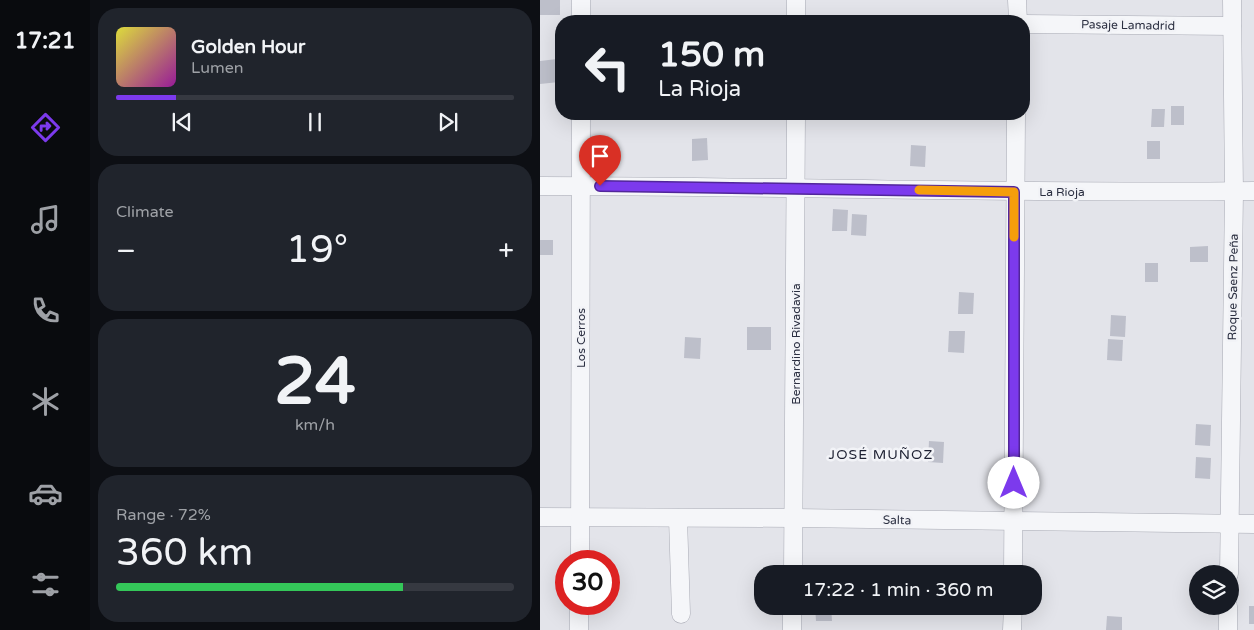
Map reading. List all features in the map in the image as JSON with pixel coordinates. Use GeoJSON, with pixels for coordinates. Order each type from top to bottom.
{"type":"FeatureCollection","features":[{"type":"Feature","properties":{"kind":"street"},"geometry":{"type":"LineString","coordinates":[[581,0],[581,15]]}},
{"type":"Feature","properties":{"kind":"street"},"geometry":{"type":"LineString","coordinates":[[796,0],[796,15]]}},
{"type":"Feature","properties":{"kind":"street"},"geometry":{"type":"LineString","coordinates":[[1017,0],[1018,15]]}},
{"type":"Feature","properties":{"kind":"street","name":"Roque Saenz Peña"},"geometry":{"type":"LineString","coordinates":[[1229,565],[1234,192],[1232,0]]}},
{"type":"Feature","properties":{"kind":"street","name":"Pasaje Lamadrid"},"geometry":{"type":"LineString","coordinates":[[1030,24],[1232,26]]}},
{"type":"Feature","properties":{"kind":"street","name":"Los Cerros"},"geometry":{"type":"LineString","coordinates":[[580,550],[581,120]]}},
{"type":"Feature","properties":{"kind":"street","name":"Bernardino Rivadavia"},"geometry":{"type":"LineString","coordinates":[[793,565],[796,120]]}},
{"type":"Feature","properties":{"kind":"street"},"geometry":{"type":"LineString","coordinates":[[1014,565],[1014,192],[1016,120]]}},
{"type":"Feature","properties":{"kind":"street","name":"La Rioja"},"geometry":{"type":"LineString","coordinates":[[540,186],[797,187],[1014,192],[1254,191]]}},
{"type":"Feature","properties":{"kind":"street","name":"Salta"},"geometry":{"type":"LineString","coordinates":[[540,517],[1254,524]]}},
{"type":"Feature","properties":{"kind":"street"},"geometry":{"type":"LineString","coordinates":[[678,518],[680,614]]}},
{"type":"Feature","properties":{"kind":"street"},"geometry":{"type":"LineString","coordinates":[[579,615],[579,630]]}},
{"type":"Feature","properties":{"kind":"street"},"geometry":{"type":"LineString","coordinates":[[792,615],[792,630]]}},
{"type":"Feature","properties":{"kind":"street"},"geometry":{"type":"LineString","coordinates":[[1012,630],[1013,615]]}},
{"type":"Feature","properties":{"kind":"street"},"geometry":{"type":"LineString","coordinates":[[1228,615],[1228,630]]}},
{"type":"Feature","properties":{"kind":"building"},"geometry":{"type":"Polygon","coordinates":[[[540,0],[560,0],[560,15],[540,15],[540,0]]]}},
{"type":"Feature","properties":{"kind":"building"},"geometry":{"type":"Polygon","coordinates":[[[555,59],[555,82],[540,84],[540,61],[555,59]]]}},
{"type":"Feature","properties":{"kind":"building"},"geometry":{"type":"Polygon","coordinates":[[[1171,106],[1184,106],[1184,125],[1171,125],[1171,106]]]}},
{"type":"Feature","properties":{"kind":"building"},"geometry":{"type":"Polygon","coordinates":[[[1152,109],[1165,109],[1164,127],[1151,127],[1152,109]]]}},
{"type":"Feature","properties":{"kind":"building"},"geometry":{"type":"Polygon","coordinates":[[[707,138],[708,160],[692,161],[692,139],[707,138]]]}},
{"type":"Feature","properties":{"kind":"building"},"geometry":{"type":"Polygon","coordinates":[[[1147,141],[1160,141],[1160,159],[1147,159],[1147,141]]]}},
{"type":"Feature","properties":{"kind":"building"},"geometry":{"type":"Polygon","coordinates":[[[911,145],[926,146],[925,167],[910,166],[911,145]]]}},
{"type":"Feature","properties":{"kind":"building"},"geometry":{"type":"Polygon","coordinates":[[[833,209],[848,210],[847,231],[832,231],[833,209]]]}},
{"type":"Feature","properties":{"kind":"building"},"geometry":{"type":"Polygon","coordinates":[[[852,214],[867,215],[866,236],[851,235],[852,214]]]}},
{"type":"Feature","properties":{"kind":"building"},"geometry":{"type":"Polygon","coordinates":[[[540,240],[553,240],[553,255],[540,255],[540,240]]]}},
{"type":"Feature","properties":{"kind":"building"},"geometry":{"type":"Polygon","coordinates":[[[1208,246],[1208,262],[1190,262],[1190,247],[1208,246]]]}},
{"type":"Feature","properties":{"kind":"building"},"geometry":{"type":"Polygon","coordinates":[[[1145,263],[1158,263],[1158,282],[1145,282],[1145,263]]]}},
{"type":"Feature","properties":{"kind":"building"},"geometry":{"type":"Polygon","coordinates":[[[959,292],[974,293],[973,314],[958,314],[959,292]]]}},
{"type":"Feature","properties":{"kind":"building"},"geometry":{"type":"Polygon","coordinates":[[[1111,315],[1126,316],[1125,337],[1110,336],[1111,315]]]}},
{"type":"Feature","properties":{"kind":"building"},"geometry":{"type":"Polygon","coordinates":[[[747,327],[771,327],[771,350],[747,350],[747,327]]]}},
{"type":"Feature","properties":{"kind":"building"},"geometry":{"type":"Polygon","coordinates":[[[949,331],[965,331],[964,353],[948,352],[949,331]]]}},
{"type":"Feature","properties":{"kind":"building"},"geometry":{"type":"Polygon","coordinates":[[[685,337],[701,338],[700,359],[684,358],[685,337]]]}},
{"type":"Feature","properties":{"kind":"building"},"geometry":{"type":"Polygon","coordinates":[[[1108,339],[1123,340],[1122,361],[1107,360],[1108,339]]]}},
{"type":"Feature","properties":{"kind":"building"},"geometry":{"type":"Polygon","coordinates":[[[1196,424],[1211,425],[1210,446],[1195,445],[1196,424]]]}},
{"type":"Feature","properties":{"kind":"building"},"geometry":{"type":"Polygon","coordinates":[[[929,441],[944,442],[943,463],[928,462],[929,441]]]}},
{"type":"Feature","properties":{"kind":"building"},"geometry":{"type":"Polygon","coordinates":[[[1196,457],[1211,458],[1210,479],[1195,478],[1196,457]]]}},
{"type":"Feature","properties":{"kind":"building"},"geometry":{"type":"Polygon","coordinates":[[[1249,606],[1254,606],[1254,624],[1249,624],[1249,606]]]}},
{"type":"Feature","properties":{"kind":"building"},"geometry":{"type":"Polygon","coordinates":[[[816,615],[832,615],[832,621],[816,621],[816,615]]]}},
{"type":"Feature","properties":{"kind":"building"},"geometry":{"type":"Polygon","coordinates":[[[1107,616],[1122,617],[1122,630],[1106,630],[1107,616]]]}},
{"type":"Feature","properties":{"kind":"slow traffic"},"geometry":{"type":"LineString","coordinates":[[919,190],[1014,192],[1014,237]]}},
{"type":"Feature","properties":{"kind":"district","name":"JOSÉ MUÑOZ"},"geometry":{"type":"Point","coordinates":[881,454]}},
{"type":"Feature","properties":{"kind":"route"},"geometry":{"type":"LineString","coordinates":[[600,186],[797,187],[1014,192],[1014,483]]}}]}
